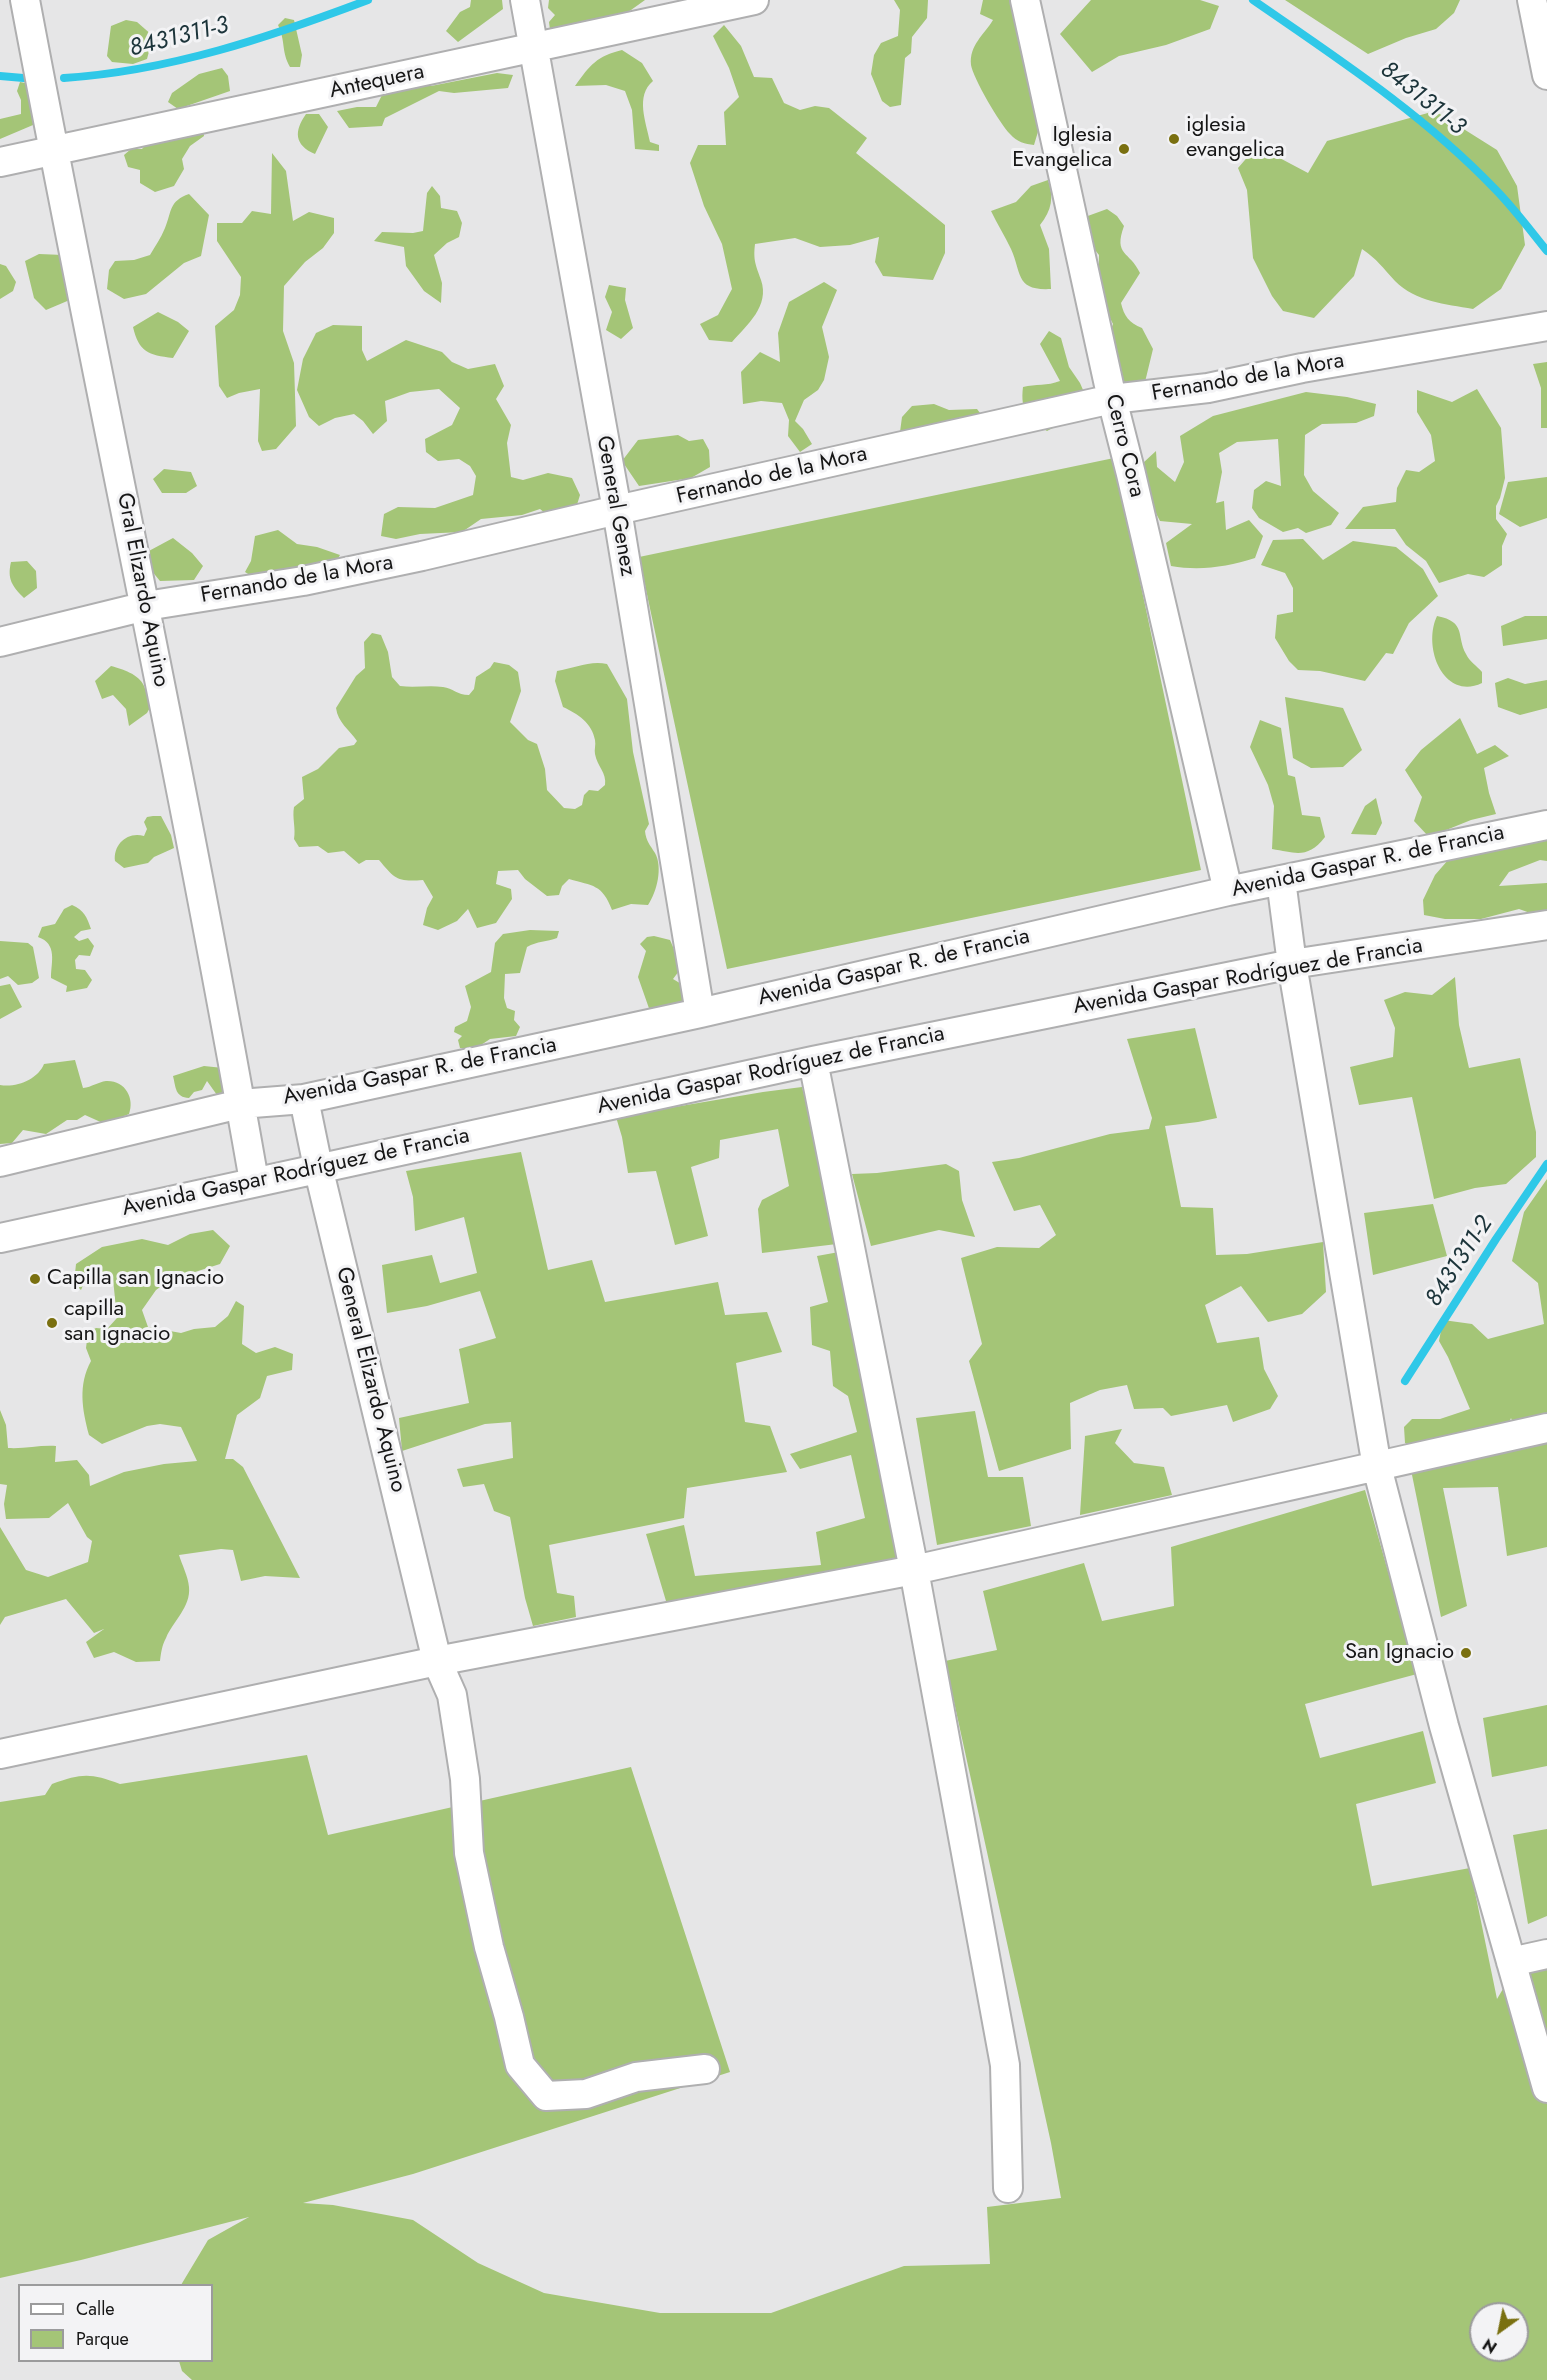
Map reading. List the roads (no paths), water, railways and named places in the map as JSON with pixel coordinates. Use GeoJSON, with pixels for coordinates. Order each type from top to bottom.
{"type":"FeatureCollection","features":[{"type":"Feature","properties":{"kind":"street","name":"Gral Elizardo Aquino"},"geometry":{"type":"LineString","coordinates":[[25,0],[53,152],[146,606],[254,1181]]}},
{"type":"Feature","properties":{"kind":"street","name":"General Genez"},"geometry":{"type":"LineString","coordinates":[[525,0],[616,510],[700,1014]]}},
{"type":"Feature","properties":{"kind":"street","name":"Antequera"},"geometry":{"type":"LineString","coordinates":[[0,162],[754,0]]}},
{"type":"Feature","properties":{"kind":"street","name":"Cerro Cora"},"geometry":{"type":"LineString","coordinates":[[1025,0],[1112,399],[1228,891]]}},
{"type":"Feature","properties":{"kind":"street"},"geometry":{"type":"LineString","coordinates":[[1532,0],[1547,75]]}},
{"type":"Feature","properties":{"kind":"street","name":"Fernando de la Mora"},"geometry":{"type":"LineString","coordinates":[[0,642],[146,606],[303,581],[422,556],[616,510],[1112,399],[1208,388],[1302,368],[1547,326]]}},
{"type":"Feature","properties":{"kind":"street","name":"Avenida Gaspar R. de Francia"},"geometry":{"type":"LineString","coordinates":[[240,1104],[304,1099],[700,1014],[1228,891],[1547,825]]}},
{"type":"Feature","properties":{"kind":"street"},"geometry":{"type":"LineString","coordinates":[[1281,880],[1292,964],[1377,1467],[1444,1726],[1547,2088]]}},
{"type":"Feature","properties":{"kind":"street","name":"Avenida Gaspar Rodríguez de Francia"},"geometry":{"type":"LineString","coordinates":[[0,1238],[318,1167],[813,1062],[1292,964],[1547,925]]}},
{"type":"Feature","properties":{"kind":"street"},"geometry":{"type":"LineString","coordinates":[[813,1062],[914,1570],[1005,2065],[1008,2188]]}},
{"type":"Feature","properties":{"kind":"street","name":"General Elizardo Aquino"},"geometry":{"type":"LineString","coordinates":[[304,1099],[318,1167],[437,1661],[452,1695],[465,1779],[469,1853],[489,1947],[520,2065],[546,2096],[586,2094],[636,2077],[705,2069]]}},
{"type":"Feature","properties":{"kind":"street"},"geometry":{"type":"LineString","coordinates":[[0,1162],[240,1104]]}},
{"type":"Feature","properties":{"kind":"street"},"geometry":{"type":"LineString","coordinates":[[0,1754],[437,1661],[914,1570],[1547,1428]]}},
{"type":"Feature","properties":{"kind":"street"},"geometry":{"type":"LineString","coordinates":[[1511,1962],[1547,1954]]}},
{"type":"Feature","properties":{"kind":"waterway","name":"8431311-3"},"geometry":{"type":"LineString","coordinates":[[64,78],[103,74],[181,60],[257,39],[368,0]]}},
{"type":"Feature","properties":{"kind":"waterway","name":"8431311-3"},"geometry":{"type":"LineString","coordinates":[[1253,0],[1409,111],[1467,161],[1501,195],[1547,251]]}},
{"type":"Feature","properties":{"kind":"waterway","name":"8431311-3"},"geometry":{"type":"LineString","coordinates":[[0,76],[35,79]]}},
{"type":"Feature","properties":{"kind":"waterway","name":"8431311-2"},"geometry":{"type":"LineString","coordinates":[[1405,1381],[1547,1164]]}},
{"type":"Feature","properties":{"kind":"place","name":"iglesia evangelica"},"geometry":{"type":"Point","coordinates":[1174,139]}},
{"type":"Feature","properties":{"kind":"place","name":"Iglesia Evangelica"},"geometry":{"type":"Point","coordinates":[1124,149]}},
{"type":"Feature","properties":{"kind":"place","name":"Capilla san Ignacio"},"geometry":{"type":"Point","coordinates":[35,1279]}},
{"type":"Feature","properties":{"kind":"place","name":"capilla san ignacio"},"geometry":{"type":"Point","coordinates":[52,1323]}},
{"type":"Feature","properties":{"kind":"place","name":"San Ignacio"},"geometry":{"type":"Point","coordinates":[1466,1653]}}]}
